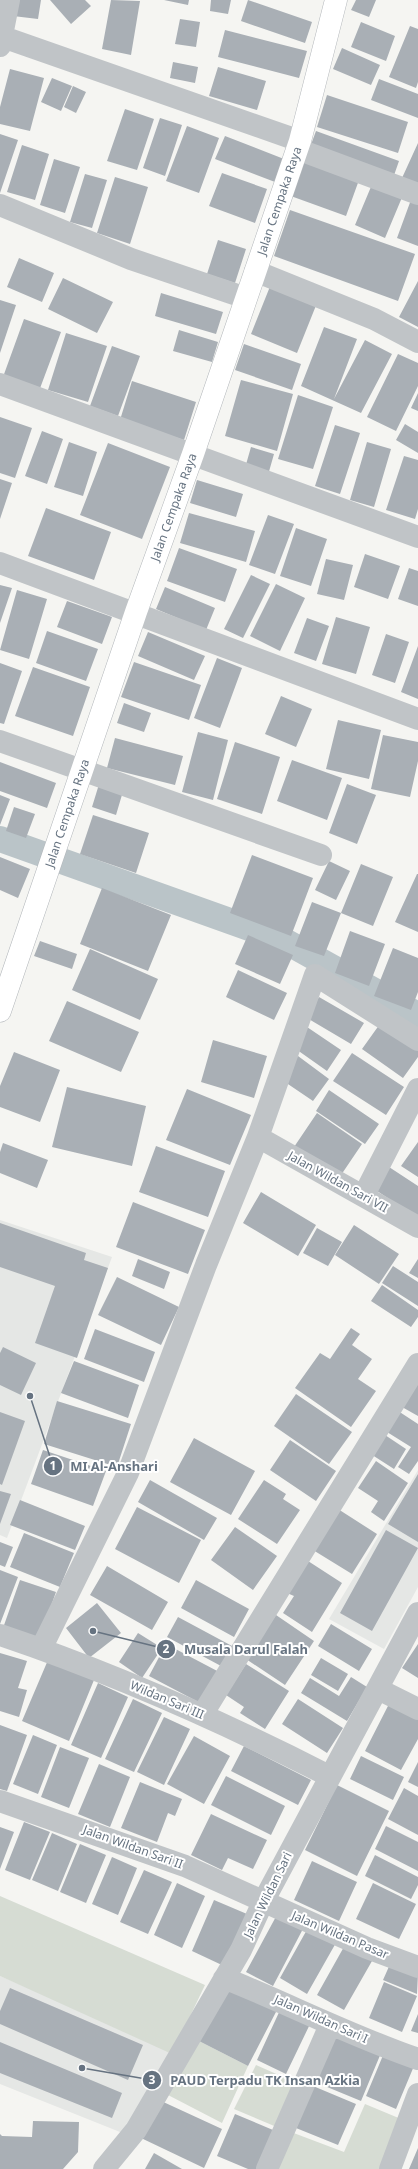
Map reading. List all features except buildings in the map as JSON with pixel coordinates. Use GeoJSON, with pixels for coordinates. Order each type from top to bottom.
{"type":"FeatureCollection","features":[{"type":"Feature","properties":{"kind":"street"},"geometry":{"type":"LineString","coordinates":[[9,0],[1,40],[298,145],[418,194]]}},
{"type":"Feature","properties":{"kind":"street","name":"Jalan Cempaka Raya"},"geometry":{"type":"LineString","coordinates":[[0,1011],[5,980],[52,859],[136,612],[193,454],[298,145],[336,0]]}},
{"type":"Feature","properties":{"kind":"street"},"geometry":{"type":"LineString","coordinates":[[0,205],[131,259],[246,298]]}},
{"type":"Feature","properties":{"kind":"street"},"geometry":{"type":"LineString","coordinates":[[256,271],[374,319],[418,342]]}},
{"type":"Feature","properties":{"kind":"street"},"geometry":{"type":"LineString","coordinates":[[0,384],[418,537]]}},
{"type":"Feature","properties":{"kind":"street"},"geometry":{"type":"LineString","coordinates":[[0,563],[136,612],[418,719]]}},
{"type":"Feature","properties":{"kind":"street"},"geometry":{"type":"LineString","coordinates":[[0,741],[82,772],[321,855]]}},
{"type":"Feature","properties":{"kind":"street"},"geometry":{"type":"LineString","coordinates":[[41,1649],[128,1473],[206,1265],[258,1137],[315,975],[418,1040]]}},
{"type":"Feature","properties":{"kind":"street"},"geometry":{"type":"LineString","coordinates":[[364,1195],[418,1089]]}},
{"type":"Feature","properties":{"kind":"street","name":"Jalan Wildan Sari VII"},"geometry":{"type":"LineString","coordinates":[[258,1137],[364,1195],[418,1227]]}},
{"type":"Feature","properties":{"kind":"street"},"geometry":{"type":"LineString","coordinates":[[202,1715],[418,1364]]}},
{"type":"Feature","properties":{"kind":"street","name":"Jalan Wildan Sari"},"geometry":{"type":"LineString","coordinates":[[104,2169],[136,2130],[241,1950],[262,1902],[418,1613]]}},
{"type":"Feature","properties":{"kind":"street","name":"Wildan Sari III"},"geometry":{"type":"LineString","coordinates":[[0,1635],[75,1660],[237,1730],[330,1776]]}},
{"type":"Feature","properties":{"kind":"street"},"geometry":{"type":"LineString","coordinates":[[378,1689],[418,1709]]}},
{"type":"Feature","properties":{"kind":"street","name":"Jalan Wildan Sari II"},"geometry":{"type":"LineString","coordinates":[[0,1801],[185,1866],[262,1902]]}},
{"type":"Feature","properties":{"kind":"street","name":"Jalan Wildan Pasar"},"geometry":{"type":"LineString","coordinates":[[262,1902],[367,1948],[416,1960]]}},
{"type":"Feature","properties":{"kind":"street","name":"Jalan Wildan Sari I"},"geometry":{"type":"LineString","coordinates":[[224,1978],[266,1995],[330,2025],[418,2059]]}},
{"type":"Feature","properties":{"kind":"street"},"geometry":{"type":"LineString","coordinates":[[267,2169],[330,2025]]}},
{"type":"Feature","properties":{"kind":"street"},"geometry":{"type":"LineString","coordinates":[[390,2169],[418,2094]]}},
{"type":"Feature","properties":{"kind":"shaded area"},"geometry":{"type":"Polygon","coordinates":[[[0,1220],[112,1257],[7,1538],[0,1535],[0,1220]]]}},
{"type":"Feature","properties":{"kind":"shaded area"},"geometry":{"type":"Polygon","coordinates":[[[418,1470],[418,1587],[384,1649],[329,1619],[418,1470]]]}},
{"type":"Feature","properties":{"kind":"shaded area"},"geometry":{"type":"Polygon","coordinates":[[[0,1896],[205,1985],[172,2054],[0,1976],[0,1896]]]}},
{"type":"Feature","properties":{"kind":"shaded area"},"geometry":{"type":"Polygon","coordinates":[[[0,1976],[175,2051],[125,2134],[0,2084],[0,1976]]]}},
{"type":"Feature","properties":{"kind":"shaded area"},"geometry":{"type":"Polygon","coordinates":[[[197,2040],[248,2066],[222,2123],[168,2095],[197,2040]]]}},
{"type":"Feature","properties":{"kind":"shaded area"},"geometry":{"type":"Polygon","coordinates":[[[256,2065],[299,2084],[279,2128],[234,2109],[256,2065]]]}},
{"type":"Feature","properties":{"kind":"shaded area"},"geometry":{"type":"Polygon","coordinates":[[[365,2104],[401,2119],[381,2169],[275,2169],[291,2132],[344,2152],[365,2104]]]}},
{"type":"Feature","properties":{"kind":"waterway"},"geometry":{"type":"LineString","coordinates":[[0,839],[283,940],[418,1015]]}},
{"type":"Feature","properties":{"kind":"place","name":"MI Al-Anshari"},"geometry":{"type":"Point","coordinates":[30,1396]}},
{"type":"Feature","properties":{"kind":"place","name":"Musala Darul Falah"},"geometry":{"type":"Point","coordinates":[93,1631]}},
{"type":"Feature","properties":{"kind":"place","name":"PAUD Terpadu TK Insan Azkia"},"geometry":{"type":"Point","coordinates":[82,2068]}}]}
